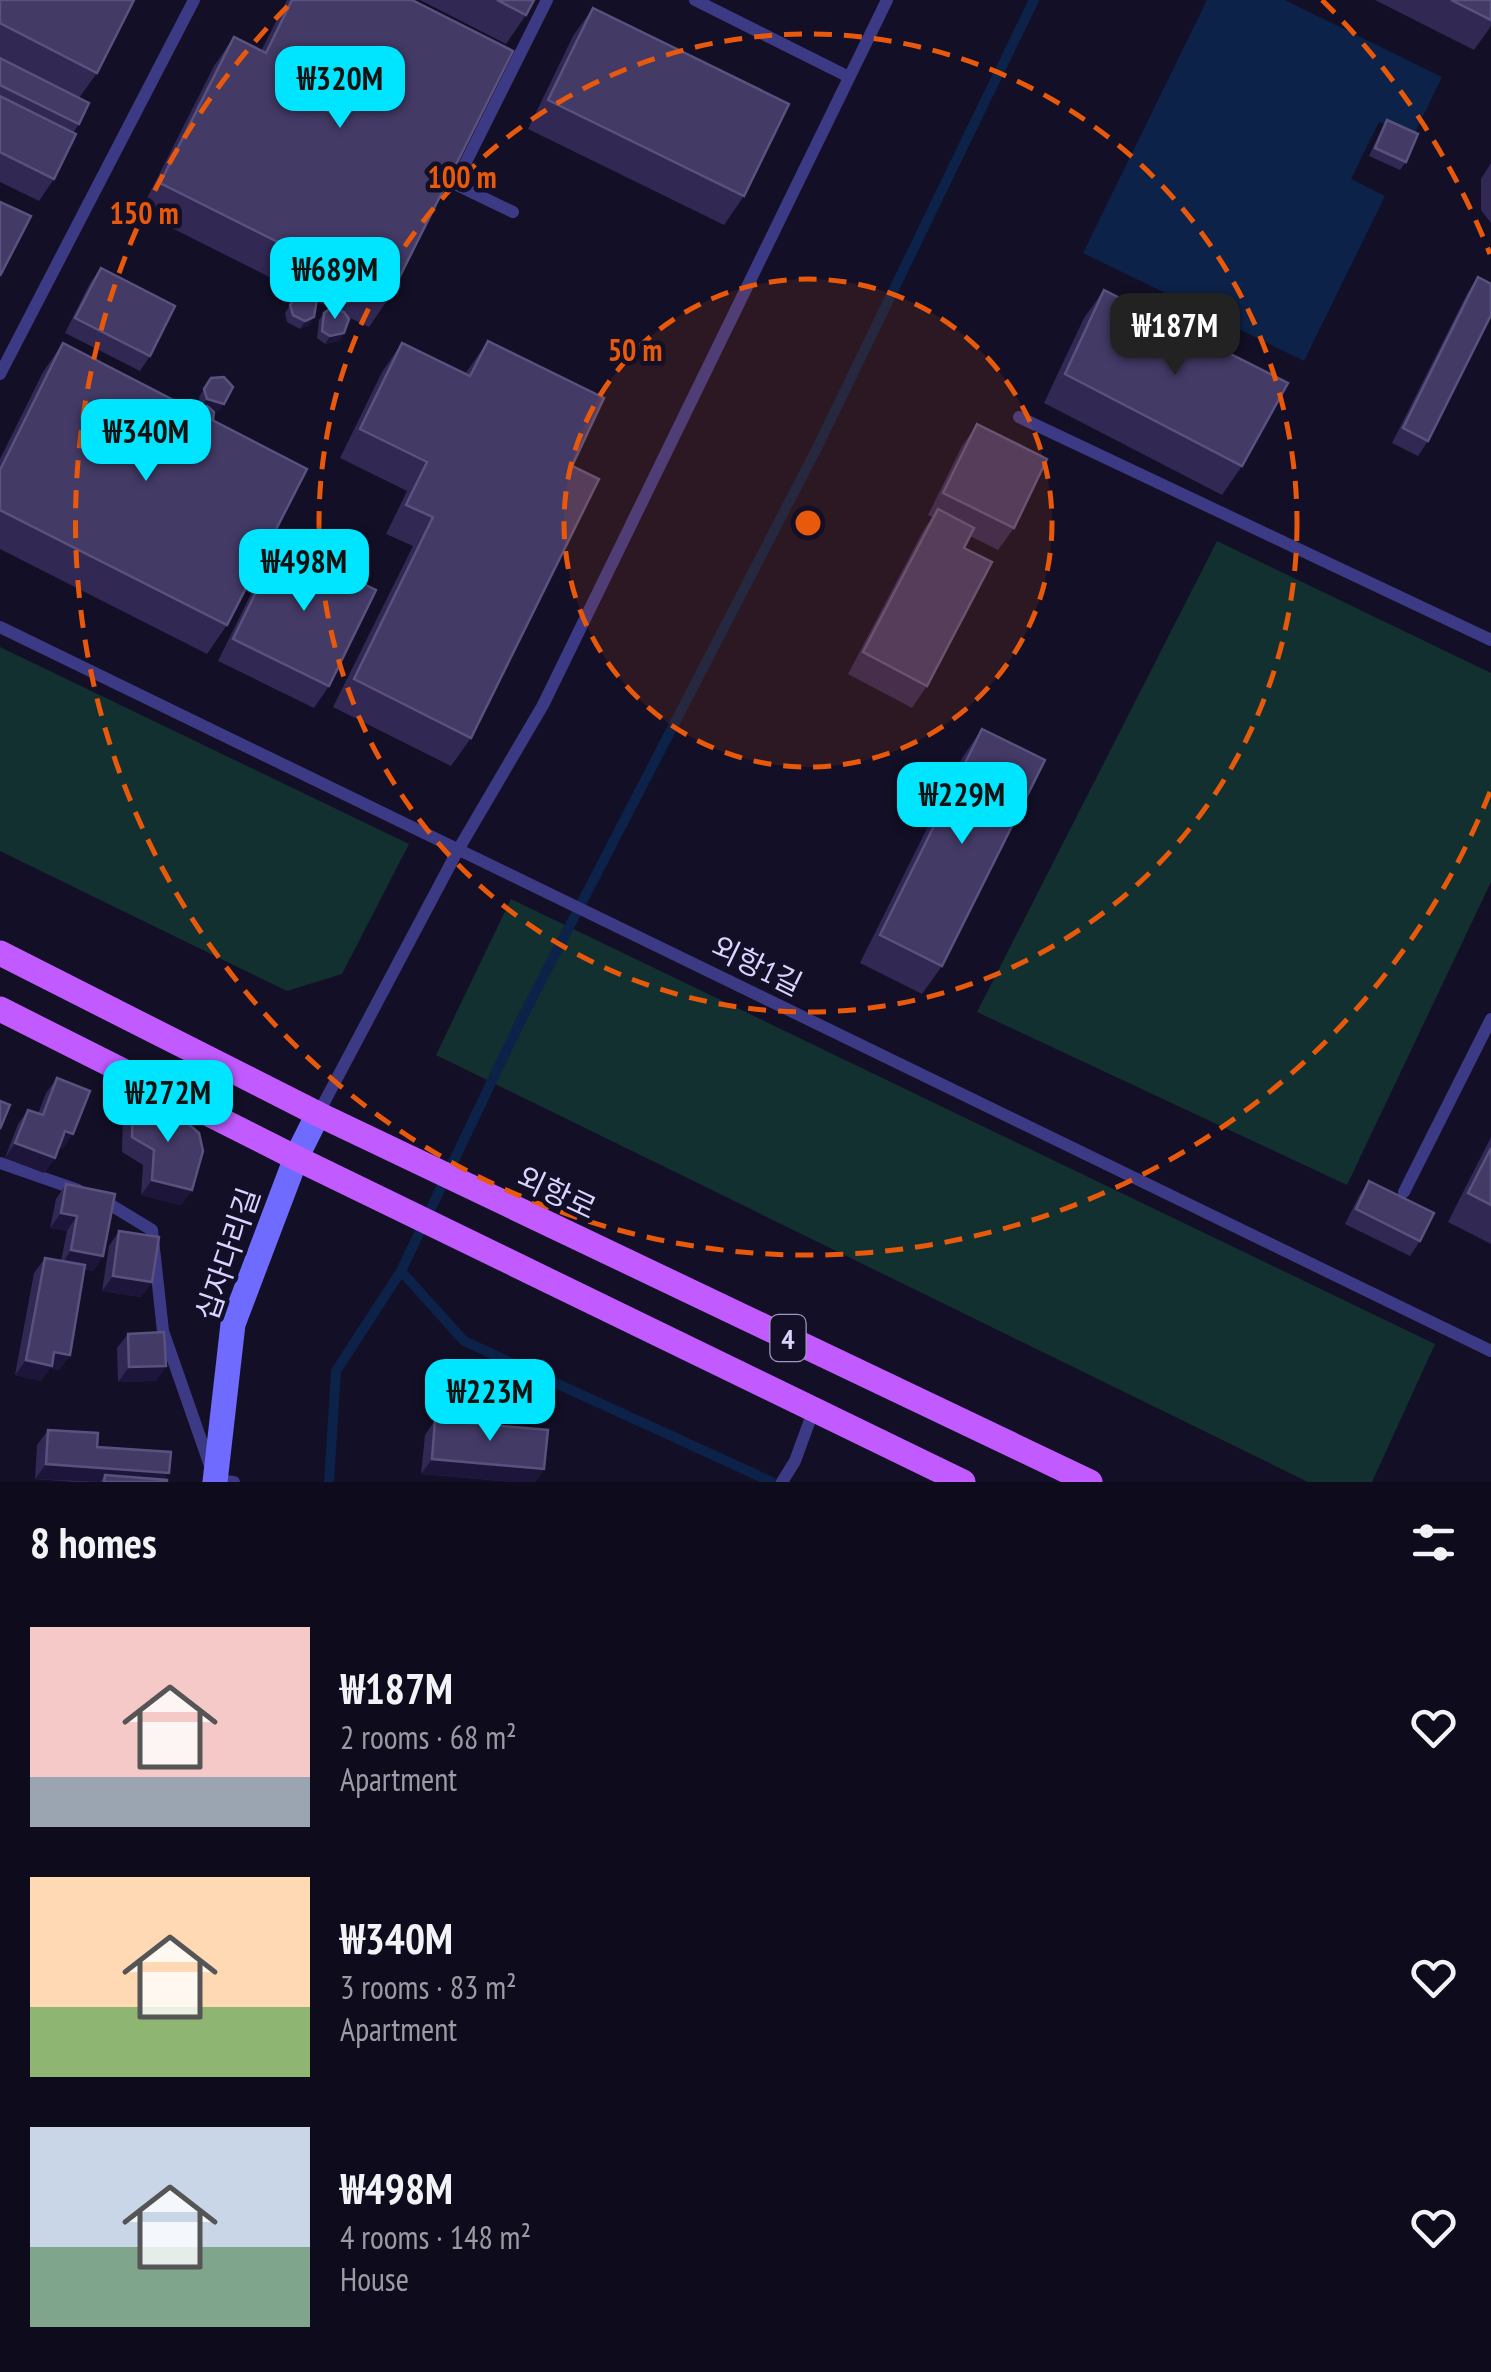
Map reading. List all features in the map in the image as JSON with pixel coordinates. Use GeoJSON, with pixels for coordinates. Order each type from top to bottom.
{"type":"FeatureCollection","features":[{"type":"Feature","properties":{"kind":"main road","name":"외항로"},"geometry":{"type":"LineString","coordinates":[[0,953],[318,1114],[1090,1482]]}},
{"type":"Feature","properties":{"kind":"main road","name":"4"},"geometry":{"type":"LineString","coordinates":[[0,1009],[296,1158],[964,1482]]}},
{"type":"Feature","properties":{"kind":"street","name":"십자다리길"},"geometry":{"type":"LineString","coordinates":[[221,1481],[233,1324],[296,1158],[318,1114]]}},
{"type":"Feature","properties":{"kind":"lane"},"geometry":{"type":"LineString","coordinates":[[0,374],[194,0]]}},
{"type":"Feature","properties":{"kind":"lane"},"geometry":{"type":"LineString","coordinates":[[513,212],[455,184],[547,0]]}},
{"type":"Feature","properties":{"kind":"lane"},"geometry":{"type":"LineString","coordinates":[[695,0],[849,76]]}},
{"type":"Feature","properties":{"kind":"lane"},"geometry":{"type":"LineString","coordinates":[[318,1114],[458,850],[543,705],[887,0]]}},
{"type":"Feature","properties":{"kind":"lane"},"geometry":{"type":"LineString","coordinates":[[1019,418],[1491,640]]}},
{"type":"Feature","properties":{"kind":"lane","name":"외항1길"},"geometry":{"type":"LineString","coordinates":[[0,628],[1491,1351]]}},
{"type":"Feature","properties":{"kind":"lane"},"geometry":{"type":"LineString","coordinates":[[1404,1192],[1491,1020]]}},
{"type":"Feature","properties":{"kind":"lane"},"geometry":{"type":"LineString","coordinates":[[0,1162],[116,1204],[152,1230],[163,1331],[221,1481]]}},
{"type":"Feature","properties":{"kind":"lane"},"geometry":{"type":"LineString","coordinates":[[782,1482],[795,1462],[814,1410]]}},
{"type":"Feature","properties":{"kind":"green space"},"geometry":{"type":"Polygon","coordinates":[[[1217,541],[1491,673],[1491,882],[1347,1185],[977,1012],[1217,541]]]}},
{"type":"Feature","properties":{"kind":"green space"},"geometry":{"type":"Polygon","coordinates":[[[0,647],[409,844],[342,974],[287,991],[0,851],[0,647]]]}},
{"type":"Feature","properties":{"kind":"green space"},"geometry":{"type":"Polygon","coordinates":[[[511,899],[1435,1344],[1372,1482],[1308,1482],[436,1055],[511,899]]]}},
{"type":"Feature","properties":{"kind":"water"},"geometry":{"type":"Polygon","coordinates":[[[1207,0],[1285,0],[1442,77],[1413,137],[1379,122],[1351,179],[1385,196],[1304,361],[1083,253],[1207,0]]]}},
{"type":"Feature","properties":{"kind":"building"},"geometry":{"type":"Polygon","coordinates":[[[0,0],[134,0],[97,73],[0,23],[0,0]]]}},
{"type":"Feature","properties":{"kind":"building"},"geometry":{"type":"Polygon","coordinates":[[[292,0],[412,0],[513,51],[389,298],[160,183],[234,37],[266,53],[292,0]]]}},
{"type":"Feature","properties":{"kind":"building"},"geometry":{"type":"Polygon","coordinates":[[[497,0],[534,0],[526,15],[497,0]]]}},
{"type":"Feature","properties":{"kind":"building"},"geometry":{"type":"Polygon","coordinates":[[[1451,0],[1491,0],[1491,20],[1451,0]]]}},
{"type":"Feature","properties":{"kind":"building"},"geometry":{"type":"Polygon","coordinates":[[[593,8],[789,104],[744,196],[548,100],[593,8]]]}},
{"type":"Feature","properties":{"kind":"building"},"geometry":{"type":"Polygon","coordinates":[[[0,58],[89,103],[79,124],[0,85],[0,58]]]}},
{"type":"Feature","properties":{"kind":"building"},"geometry":{"type":"Polygon","coordinates":[[[0,96],[76,134],[54,179],[0,152],[0,96]]]}},
{"type":"Feature","properties":{"kind":"building"},"geometry":{"type":"Polygon","coordinates":[[[1387,120],[1418,134],[1406,162],[1375,148],[1387,120]]]}},
{"type":"Feature","properties":{"kind":"building"},"geometry":{"type":"Polygon","coordinates":[[[0,202],[31,216],[0,276],[0,202]]]}},
{"type":"Feature","properties":{"kind":"building"},"geometry":{"type":"Polygon","coordinates":[[[101,268],[175,306],[150,356],[75,318],[101,268]]]}},
{"type":"Feature","properties":{"kind":"building"},"geometry":{"type":"Polygon","coordinates":[[[1478,277],[1491,284],[1491,315],[1428,441],[1403,428],[1478,277]]]}},
{"type":"Feature","properties":{"kind":"building"},"geometry":{"type":"Polygon","coordinates":[[[1104,290],[1288,383],[1242,466],[1065,374],[1104,290]]]}},
{"type":"Feature","properties":{"kind":"building"},"geometry":{"type":"Polygon","coordinates":[[[310,293],[317,299],[314,317],[305,321],[293,315],[290,305],[297,294],[310,293]]]}},
{"type":"Feature","properties":{"kind":"building"},"geometry":{"type":"Polygon","coordinates":[[[331,308],[344,312],[349,319],[344,333],[330,336],[322,331],[324,313],[331,308]]]}},
{"type":"Feature","properties":{"kind":"building"},"geometry":{"type":"Polygon","coordinates":[[[488,341],[604,398],[572,466],[599,479],[471,738],[354,679],[433,517],[406,505],[427,462],[360,429],[402,343],[470,376],[488,341]]]}},
{"type":"Feature","properties":{"kind":"building"},"geometry":{"type":"Polygon","coordinates":[[[63,343],[307,469],[227,625],[0,510],[0,470],[63,343]]]}},
{"type":"Feature","properties":{"kind":"building"},"geometry":{"type":"Polygon","coordinates":[[[224,377],[233,387],[224,404],[207,399],[204,389],[211,378],[224,377]]]}},
{"type":"Feature","properties":{"kind":"building"},"geometry":{"type":"Polygon","coordinates":[[[207,406],[214,412],[213,420],[193,410],[207,406]]]}},
{"type":"Feature","properties":{"kind":"building"},"geometry":{"type":"Polygon","coordinates":[[[977,424],[1047,459],[1014,528],[943,493],[977,424]]]}},
{"type":"Feature","properties":{"kind":"building"},"geometry":{"type":"Polygon","coordinates":[[[938,509],[974,528],[964,548],[992,562],[927,686],[863,652],[938,509]]]}},
{"type":"Feature","properties":{"kind":"building"},"geometry":{"type":"Polygon","coordinates":[[[280,543],[376,590],[329,686],[233,639],[280,543]]]}},
{"type":"Feature","properties":{"kind":"building"},"geometry":{"type":"Polygon","coordinates":[[[982,729],[1045,760],[942,966],[880,935],[982,729]]]}},
{"type":"Feature","properties":{"kind":"building"},"geometry":{"type":"Polygon","coordinates":[[[57,1078],[90,1091],[73,1134],[65,1131],[55,1158],[15,1143],[28,1110],[43,1115],[57,1078]]]}},
{"type":"Feature","properties":{"kind":"building"},"geometry":{"type":"Polygon","coordinates":[[[133,1098],[185,1121],[199,1133],[203,1151],[192,1190],[152,1180],[154,1150],[132,1137],[133,1098]]]}},
{"type":"Feature","properties":{"kind":"building"},"geometry":{"type":"Polygon","coordinates":[[[0,1101],[10,1105],[0,1129],[0,1101]]]}},
{"type":"Feature","properties":{"kind":"building"},"geometry":{"type":"Polygon","coordinates":[[[1491,1148],[1491,1205],[1468,1193],[1491,1148]]]}},
{"type":"Feature","properties":{"kind":"building"},"geometry":{"type":"Polygon","coordinates":[[[1369,1181],[1434,1213],[1420,1241],[1356,1209],[1369,1181]]]}},
{"type":"Feature","properties":{"kind":"building"},"geometry":{"type":"Polygon","coordinates":[[[66,1184],[115,1194],[103,1256],[71,1250],[77,1216],[61,1213],[66,1184]]]}},
{"type":"Feature","properties":{"kind":"building"},"geometry":{"type":"Polygon","coordinates":[[[119,1231],[159,1237],[152,1282],[113,1276],[119,1231]]]}},
{"type":"Feature","properties":{"kind":"building"},"geometry":{"type":"Polygon","coordinates":[[[45,1258],[85,1265],[70,1355],[54,1352],[52,1366],[26,1360],[45,1258]]]}},
{"type":"Feature","properties":{"kind":"building"},"geometry":{"type":"Polygon","coordinates":[[[164,1332],[166,1366],[129,1367],[128,1334],[164,1332]]]}},
{"type":"Feature","properties":{"kind":"building"},"geometry":{"type":"Polygon","coordinates":[[[435,1420],[548,1430],[544,1469],[432,1459],[435,1420]]]}},
{"type":"Feature","properties":{"kind":"building"},"geometry":{"type":"Polygon","coordinates":[[[48,1430],[98,1433],[97,1447],[171,1452],[169,1473],[46,1464],[48,1430]]]}},
{"type":"Feature","properties":{"kind":"building"},"geometry":{"type":"Polygon","coordinates":[[[105,1475],[167,1480],[167,1482],[104,1482],[105,1475]]]}},
{"type":"Feature","properties":{"kind":"waterway"},"geometry":{"type":"LineString","coordinates":[[329,1482],[336,1371],[401,1271],[522,1018],[818,446],[1034,0]]}},
{"type":"Feature","properties":{"kind":"waterway"},"geometry":{"type":"LineString","coordinates":[[401,1271],[464,1341],[772,1482]]}}]}
